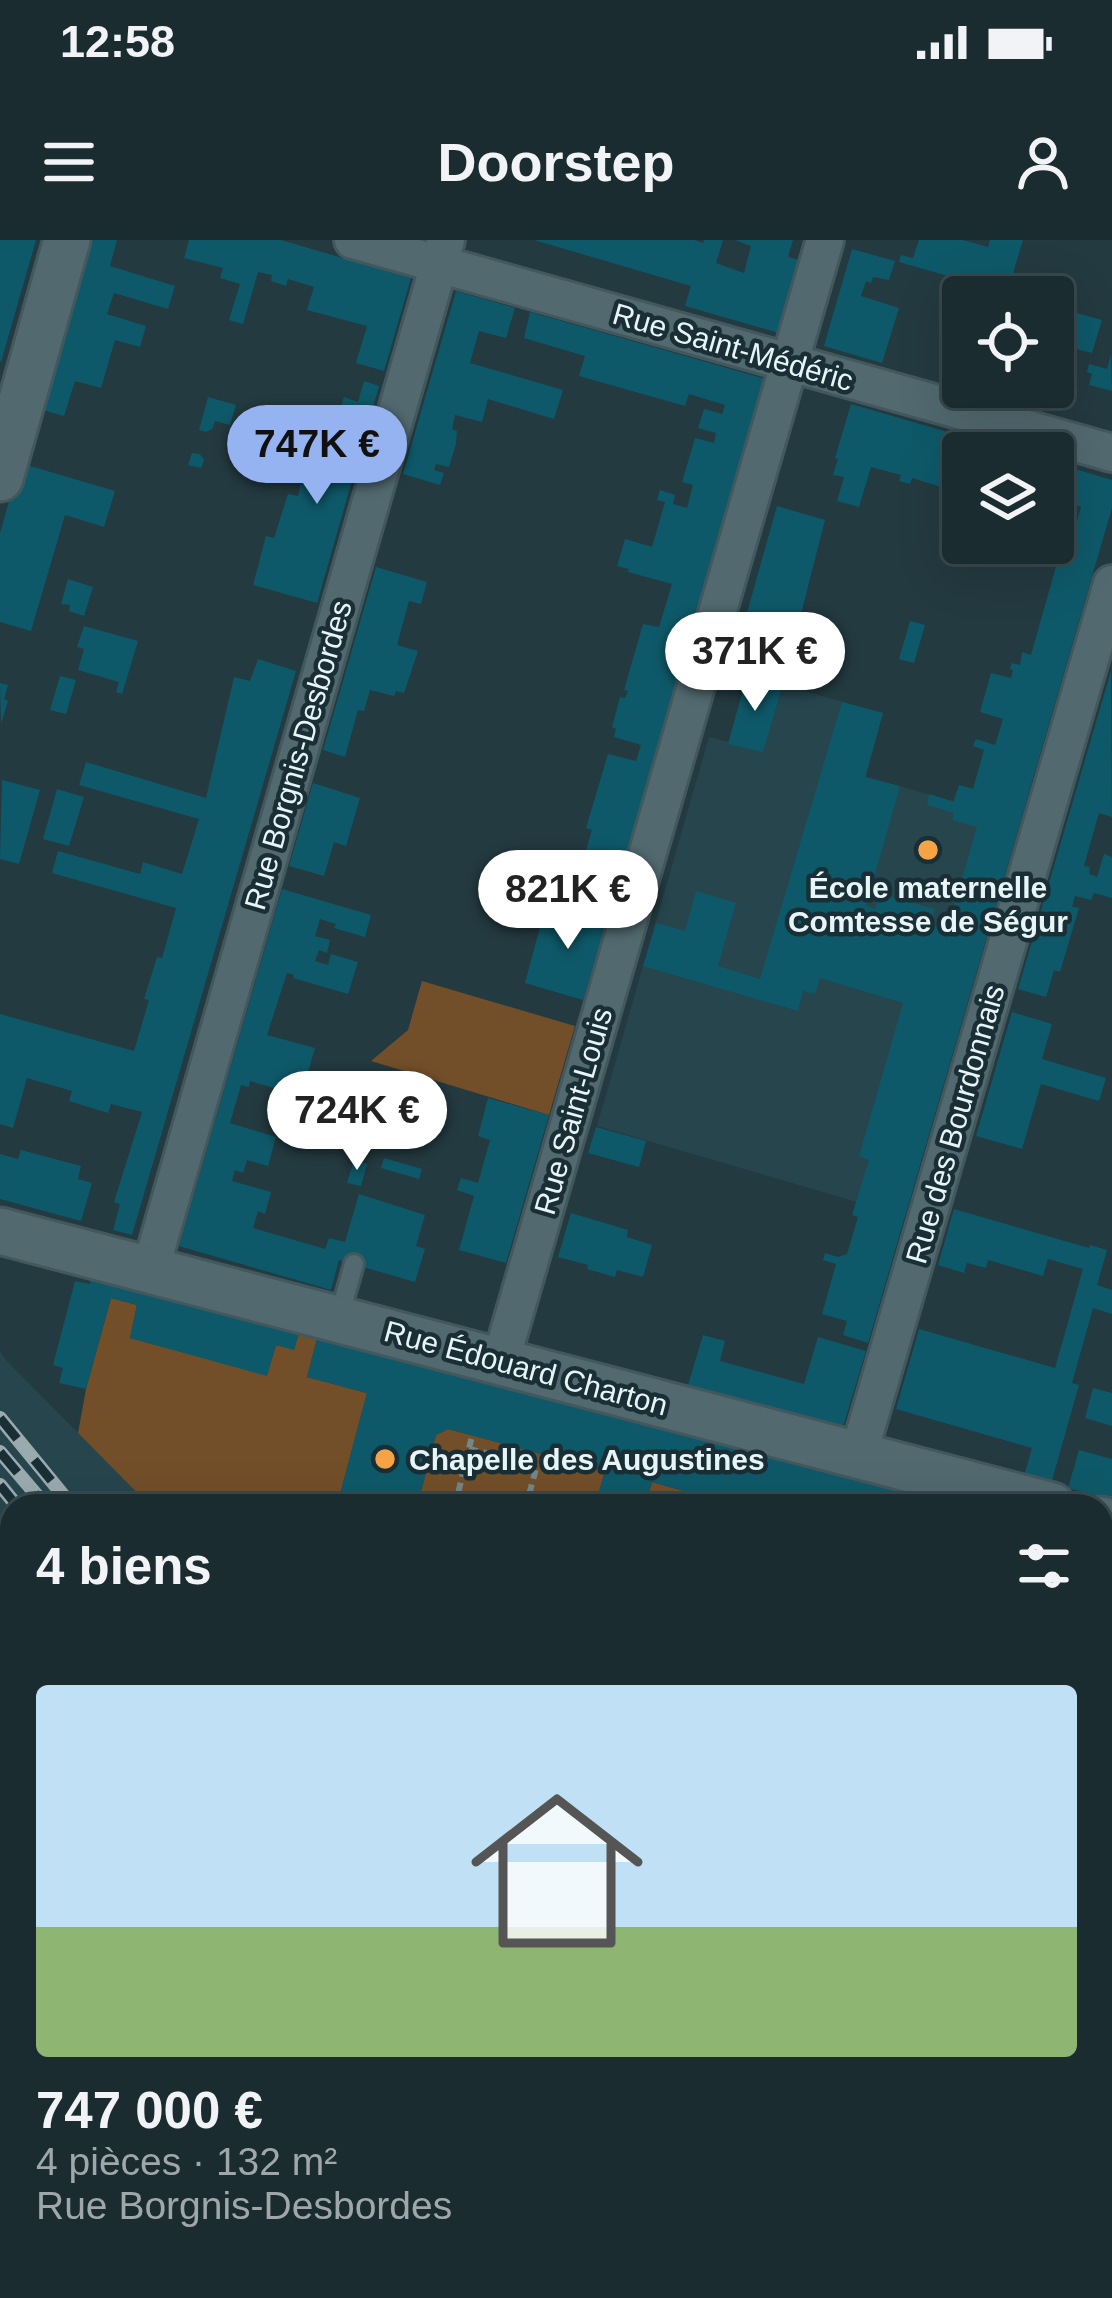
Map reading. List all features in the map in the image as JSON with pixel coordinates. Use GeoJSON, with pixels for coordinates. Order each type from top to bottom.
{"type":"FeatureCollection","features":[{"type":"Feature","properties":{"kind":"street"},"geometry":{"type":"LineString","coordinates":[[0,478],[67,240]]}},
{"type":"Feature","properties":{"kind":"street","name":"Rue Saint-Médéric"},"geometry":{"type":"LineString","coordinates":[[353,240],[443,252],[790,363],[1112,454]]}},
{"type":"Feature","properties":{"kind":"street","name":"Rue Saint-Louis"},"geometry":{"type":"LineString","coordinates":[[501,1360],[825,240]]}},
{"type":"Feature","properties":{"kind":"street","name":"Rue Borgnis-Desbordes"},"geometry":{"type":"LineString","coordinates":[[150,1270],[443,252]]}},
{"type":"Feature","properties":{"kind":"street","name":"Rue des Bourdonnais"},"geometry":{"type":"LineString","coordinates":[[858,1456],[1112,584]]}},
{"type":"Feature","properties":{"kind":"street","name":"Rue Édouard Charton"},"geometry":{"type":"LineString","coordinates":[[0,1231],[1003,1494]]}},
{"type":"Feature","properties":{"kind":"lane"},"geometry":{"type":"LineString","coordinates":[[339,1318],[354,1264]]}},
{"type":"Feature","properties":{"kind":"path"},"geometry":{"type":"LineString","coordinates":[[458,1494],[472,1436]]}},
{"type":"Feature","properties":{"kind":"path"},"geometry":{"type":"LineString","coordinates":[[469,1449],[537,1465],[529,1494]]}},
{"type":"Feature","properties":{"kind":"shaded area"},"geometry":{"type":"Polygon","coordinates":[[[783,685],[883,713],[866,777],[953,801],[959,785],[1026,805],[905,1216],[597,1126],[709,737],[763,751],[783,685]]]}},
{"type":"Feature","properties":{"kind":"shaded area"},"geometry":{"type":"Polygon","coordinates":[[[422,981],[575,1026],[549,1115],[371,1061],[408,1030],[422,981]]]}},
{"type":"Feature","properties":{"kind":"shaded area"},"geometry":{"type":"Polygon","coordinates":[[[111,1298],[137,1305],[130,1338],[267,1375],[276,1345],[294,1349],[300,1330],[318,1335],[307,1377],[367,1393],[340,1494],[138,1494],[78,1433],[111,1298]]]}},
{"type":"Feature","properties":{"kind":"shaded area"},"geometry":{"type":"Polygon","coordinates":[[[0,1351],[138,1494],[0,1494],[0,1351]]]}},
{"type":"Feature","properties":{"kind":"shaded area"},"geometry":{"type":"Polygon","coordinates":[[[448,1429],[605,1471],[598,1494],[420,1494],[436,1435],[448,1429]]]}},
{"type":"Feature","properties":{"kind":"shaded area"},"geometry":{"type":"Polygon","coordinates":[[[652,1482],[695,1494],[648,1494],[652,1482]]]}},
{"type":"Feature","properties":{"kind":"building"},"geometry":{"type":"Polygon","coordinates":[[[0,240],[36,240],[1,362],[0,361],[0,240]]]}},
{"type":"Feature","properties":{"kind":"building"},"geometry":{"type":"Polygon","coordinates":[[[86,240],[117,240],[110,266],[175,286],[168,309],[114,293],[107,314],[146,326],[140,347],[115,340],[101,388],[75,381],[64,416],[36,408],[86,240]]]}},
{"type":"Feature","properties":{"kind":"building"},"geometry":{"type":"Polygon","coordinates":[[[189,240],[281,240],[411,278],[384,371],[356,363],[367,326],[307,310],[314,287],[288,279],[286,286],[258,272],[243,324],[229,320],[240,284],[220,278],[223,268],[184,258],[189,240]]]}},
{"type":"Feature","properties":{"kind":"building"},"geometry":{"type":"Polygon","coordinates":[[[534,240],[723,240],[716,263],[744,273],[751,246],[735,240],[793,240],[788,257],[800,260],[779,333],[685,306],[691,286],[534,240]]]}},
{"type":"Feature","properties":{"kind":"building"},"geometry":{"type":"Polygon","coordinates":[[[919,240],[963,240],[988,247],[990,240],[1023,240],[1012,276],[948,276],[899,262],[901,255],[913,258],[919,240]]]}},
{"type":"Feature","properties":{"kind":"building"},"geometry":{"type":"Polygon","coordinates":[[[852,249],[895,261],[889,280],[873,277],[871,283],[866,281],[861,296],[899,308],[882,363],[824,346],[852,249]]]}},
{"type":"Feature","properties":{"kind":"building"},"geometry":{"type":"Polygon","coordinates":[[[456,291],[515,308],[506,338],[479,331],[470,363],[563,390],[554,419],[488,399],[482,422],[455,415],[456,444],[449,467],[436,464],[434,470],[444,473],[440,485],[403,474],[456,291]]]}},
{"type":"Feature","properties":{"kind":"building"},"geometry":{"type":"Polygon","coordinates":[[[530,312],[766,379],[620,877],[600,871],[597,883],[578,877],[592,830],[586,828],[608,754],[636,761],[641,745],[614,737],[612,727],[620,697],[625,698],[628,691],[624,690],[643,624],[659,627],[672,584],[617,566],[625,539],[652,547],[665,502],[657,500],[660,490],[675,495],[673,504],[687,508],[693,485],[682,482],[695,438],[714,443],[716,433],[698,428],[704,409],[722,414],[725,405],[689,394],[685,406],[579,376],[585,356],[524,338],[530,312]]]}},
{"type":"Feature","properties":{"kind":"building"},"geometry":{"type":"Polygon","coordinates":[[[1074,312],[1102,320],[1092,353],[1074,348],[1074,312]]]}},
{"type":"Feature","properties":{"kind":"building"},"geometry":{"type":"Polygon","coordinates":[[[1111,355],[1112,391],[1089,385],[1089,364],[1107,369],[1111,355]]]}},
{"type":"Feature","properties":{"kind":"building"},"geometry":{"type":"Polygon","coordinates":[[[364,381],[379,386],[317,603],[253,585],[266,536],[274,538],[288,494],[298,496],[307,453],[312,448],[324,452],[336,411],[344,397],[358,402],[364,381]]]}},
{"type":"Feature","properties":{"kind":"building"},"geometry":{"type":"Polygon","coordinates":[[[208,397],[236,405],[230,425],[215,421],[212,429],[199,430],[208,397]]]}},
{"type":"Feature","properties":{"kind":"building"},"geometry":{"type":"Polygon","coordinates":[[[851,404],[947,432],[942,432],[942,487],[912,478],[910,484],[899,481],[901,475],[871,467],[859,507],[837,501],[844,477],[833,475],[851,404]]]}},
{"type":"Feature","properties":{"kind":"building"},"geometry":{"type":"Polygon","coordinates":[[[192,453],[204,460],[201,468],[188,465],[192,453]]]}},
{"type":"Feature","properties":{"kind":"building"},"geometry":{"type":"Polygon","coordinates":[[[20,463],[115,491],[104,527],[65,515],[31,631],[0,622],[0,533],[20,463]]]}},
{"type":"Feature","properties":{"kind":"building"},"geometry":{"type":"Polygon","coordinates":[[[1075,469],[1112,480],[1112,508],[868,1343],[843,1335],[847,1321],[822,1314],[836,1264],[823,1260],[825,1253],[847,1254],[858,1217],[852,1215],[869,1160],[859,1156],[903,1003],[820,978],[815,994],[803,991],[798,1011],[643,966],[656,923],[685,931],[696,891],[736,903],[718,966],[760,979],[842,702],[883,713],[865,777],[900,786],[866,906],[875,909],[880,894],[935,909],[930,925],[947,930],[977,827],[952,820],[954,813],[927,805],[929,794],[954,802],[959,785],[973,789],[984,750],[973,746],[976,739],[995,745],[1003,719],[980,712],[991,673],[1011,678],[1012,663],[1020,665],[1022,652],[1031,655],[1057,564],[1074,564],[1074,531],[1081,507],[1074,505],[1075,469]]]}},
{"type":"Feature","properties":{"kind":"building"},"geometry":{"type":"Polygon","coordinates":[[[777,506],[825,520],[792,649],[741,634],[777,506]]]}},
{"type":"Feature","properties":{"kind":"building"},"geometry":{"type":"Polygon","coordinates":[[[376,567],[427,582],[421,604],[409,601],[397,645],[418,651],[404,693],[396,691],[394,696],[370,690],[364,711],[358,710],[345,757],[323,750],[376,567]]]}},
{"type":"Feature","properties":{"kind":"building"},"geometry":{"type":"Polygon","coordinates":[[[68,579],[93,587],[84,616],[61,604],[68,579]]]}},
{"type":"Feature","properties":{"kind":"building"},"geometry":{"type":"Polygon","coordinates":[[[910,621],[925,625],[914,663],[899,659],[910,621]]]}},
{"type":"Feature","properties":{"kind":"building"},"geometry":{"type":"Polygon","coordinates":[[[84,626],[138,641],[122,694],[116,692],[119,682],[78,670],[84,649],[77,647],[84,626]]]}},
{"type":"Feature","properties":{"kind":"building"},"geometry":{"type":"Polygon","coordinates":[[[258,659],[296,671],[132,1235],[113,1230],[120,1204],[114,1202],[142,1112],[111,1104],[108,1113],[69,1101],[72,1091],[27,1078],[13,1128],[0,1124],[0,1014],[134,1051],[149,1000],[144,999],[176,908],[52,873],[58,851],[140,874],[143,862],[182,874],[199,819],[79,785],[86,762],[206,798],[234,677],[250,681],[258,659]]]}},
{"type":"Feature","properties":{"kind":"building"},"geometry":{"type":"Polygon","coordinates":[[[1111,671],[1112,817],[1099,813],[1084,866],[1097,877],[1104,854],[1112,857],[1112,898],[1094,893],[1091,900],[1075,896],[1072,907],[1079,908],[1060,972],[1054,970],[1046,997],[1018,989],[1111,671]]]}},
{"type":"Feature","properties":{"kind":"building"},"geometry":{"type":"Polygon","coordinates":[[[747,675],[783,685],[763,752],[728,744],[747,675]]]}},
{"type":"Feature","properties":{"kind":"building"},"geometry":{"type":"Polygon","coordinates":[[[60,676],[76,680],[66,714],[50,710],[60,676]]]}},
{"type":"Feature","properties":{"kind":"building"},"geometry":{"type":"Polygon","coordinates":[[[0,683],[8,685],[1,724],[0,683]]]}},
{"type":"Feature","properties":{"kind":"building"},"geometry":{"type":"Polygon","coordinates":[[[2,780],[40,790],[19,864],[0,859],[2,780]]]}},
{"type":"Feature","properties":{"kind":"building"},"geometry":{"type":"Polygon","coordinates":[[[313,783],[360,798],[346,846],[334,842],[324,876],[289,866],[313,783]]]}},
{"type":"Feature","properties":{"kind":"building"},"geometry":{"type":"Polygon","coordinates":[[[57,789],[84,797],[69,846],[43,839],[57,789]]]}},
{"type":"Feature","properties":{"kind":"building"},"geometry":{"type":"Polygon","coordinates":[[[282,889],[371,915],[365,937],[320,919],[315,936],[330,940],[327,953],[319,950],[315,961],[328,965],[331,954],[358,962],[348,994],[287,973],[267,1035],[315,1048],[301,1096],[250,1081],[249,1087],[241,1085],[230,1123],[276,1137],[268,1166],[247,1160],[243,1173],[235,1170],[232,1181],[271,1192],[265,1214],[258,1211],[253,1228],[325,1249],[329,1238],[345,1242],[359,1194],[425,1215],[416,1246],[425,1249],[415,1282],[339,1260],[331,1290],[179,1246],[282,889]]]}},
{"type":"Feature","properties":{"kind":"building"},"geometry":{"type":"Polygon","coordinates":[[[587,901],[611,907],[583,1000],[525,983],[543,916],[565,922],[567,915],[582,920],[587,901]]]}},
{"type":"Feature","properties":{"kind":"building"},"geometry":{"type":"Polygon","coordinates":[[[1012,1012],[1052,1024],[1042,1059],[1106,1078],[1099,1101],[1041,1084],[1022,1149],[976,1136],[1012,1012]]]}},
{"type":"Feature","properties":{"kind":"building"},"geometry":{"type":"Polygon","coordinates":[[[488,1098],[549,1115],[506,1263],[459,1250],[474,1196],[457,1190],[461,1178],[478,1183],[490,1140],[478,1136],[488,1098]]]}},
{"type":"Feature","properties":{"kind":"building"},"geometry":{"type":"Polygon","coordinates":[[[596,1127],[646,1141],[639,1167],[588,1153],[596,1127]]]}},
{"type":"Feature","properties":{"kind":"building"},"geometry":{"type":"Polygon","coordinates":[[[21,1150],[81,1166],[78,1179],[92,1183],[81,1221],[0,1199],[0,1154],[18,1159],[21,1150]]]}},
{"type":"Feature","properties":{"kind":"building"},"geometry":{"type":"Polygon","coordinates":[[[384,1158],[422,1169],[419,1179],[381,1168],[384,1158]]]}},
{"type":"Feature","properties":{"kind":"building"},"geometry":{"type":"Polygon","coordinates":[[[354,1160],[367,1164],[361,1186],[347,1183],[354,1160]]]}},
{"type":"Feature","properties":{"kind":"building"},"geometry":{"type":"Polygon","coordinates":[[[954,1209],[1107,1250],[1097,1285],[1112,1290],[1112,1314],[1093,1308],[1072,1383],[1079,1385],[1051,1484],[1024,1476],[1032,1448],[896,1409],[919,1329],[1055,1368],[1083,1269],[1048,1259],[1043,1276],[988,1260],[986,1268],[967,1263],[964,1273],[938,1265],[954,1209]]]}},
{"type":"Feature","properties":{"kind":"building"},"geometry":{"type":"Polygon","coordinates":[[[571,1213],[628,1230],[627,1237],[652,1245],[643,1277],[617,1270],[615,1277],[558,1257],[571,1213]]]}},
{"type":"Feature","properties":{"kind":"building"},"geometry":{"type":"Polygon","coordinates":[[[92,1274],[300,1330],[294,1350],[276,1345],[267,1376],[130,1338],[137,1305],[111,1298],[86,1389],[59,1383],[63,1368],[53,1365],[75,1281],[90,1284],[92,1274]]]}},
{"type":"Feature","properties":{"kind":"building"},"geometry":{"type":"Polygon","coordinates":[[[318,1335],[919,1494],[695,1494],[652,1482],[648,1494],[598,1494],[605,1471],[448,1429],[436,1435],[420,1494],[340,1494],[367,1393],[307,1377],[318,1335]]]}},
{"type":"Feature","properties":{"kind":"building"},"geometry":{"type":"Polygon","coordinates":[[[703,1335],[725,1341],[720,1361],[804,1384],[818,1337],[866,1351],[843,1427],[688,1385],[703,1335]]]}},
{"type":"Feature","properties":{"kind":"building"},"geometry":{"type":"Polygon","coordinates":[[[1093,1388],[1112,1393],[1112,1426],[1085,1418],[1093,1388]]]}},
{"type":"Feature","properties":{"kind":"building"},"geometry":{"type":"Polygon","coordinates":[[[1079,1450],[1112,1459],[1112,1494],[1068,1488],[1079,1450]]]}},
{"type":"Feature","properties":{"kind":"railway"},"geometry":{"type":"LineString","coordinates":[[0,1418],[62,1494]]}},
{"type":"Feature","properties":{"kind":"railway"},"geometry":{"type":"LineString","coordinates":[[0,1452],[36,1494]]}},
{"type":"Feature","properties":{"kind":"railway"},"geometry":{"type":"LineString","coordinates":[[0,1485],[7,1494]]}},
{"type":"Feature","properties":{"kind":"place","name":"École maternelle Comtesse de Ségur"},"geometry":{"type":"Point","coordinates":[928,850]}},
{"type":"Feature","properties":{"kind":"place","name":"Chapelle des Augustines"},"geometry":{"type":"Point","coordinates":[385,1459]}}]}
